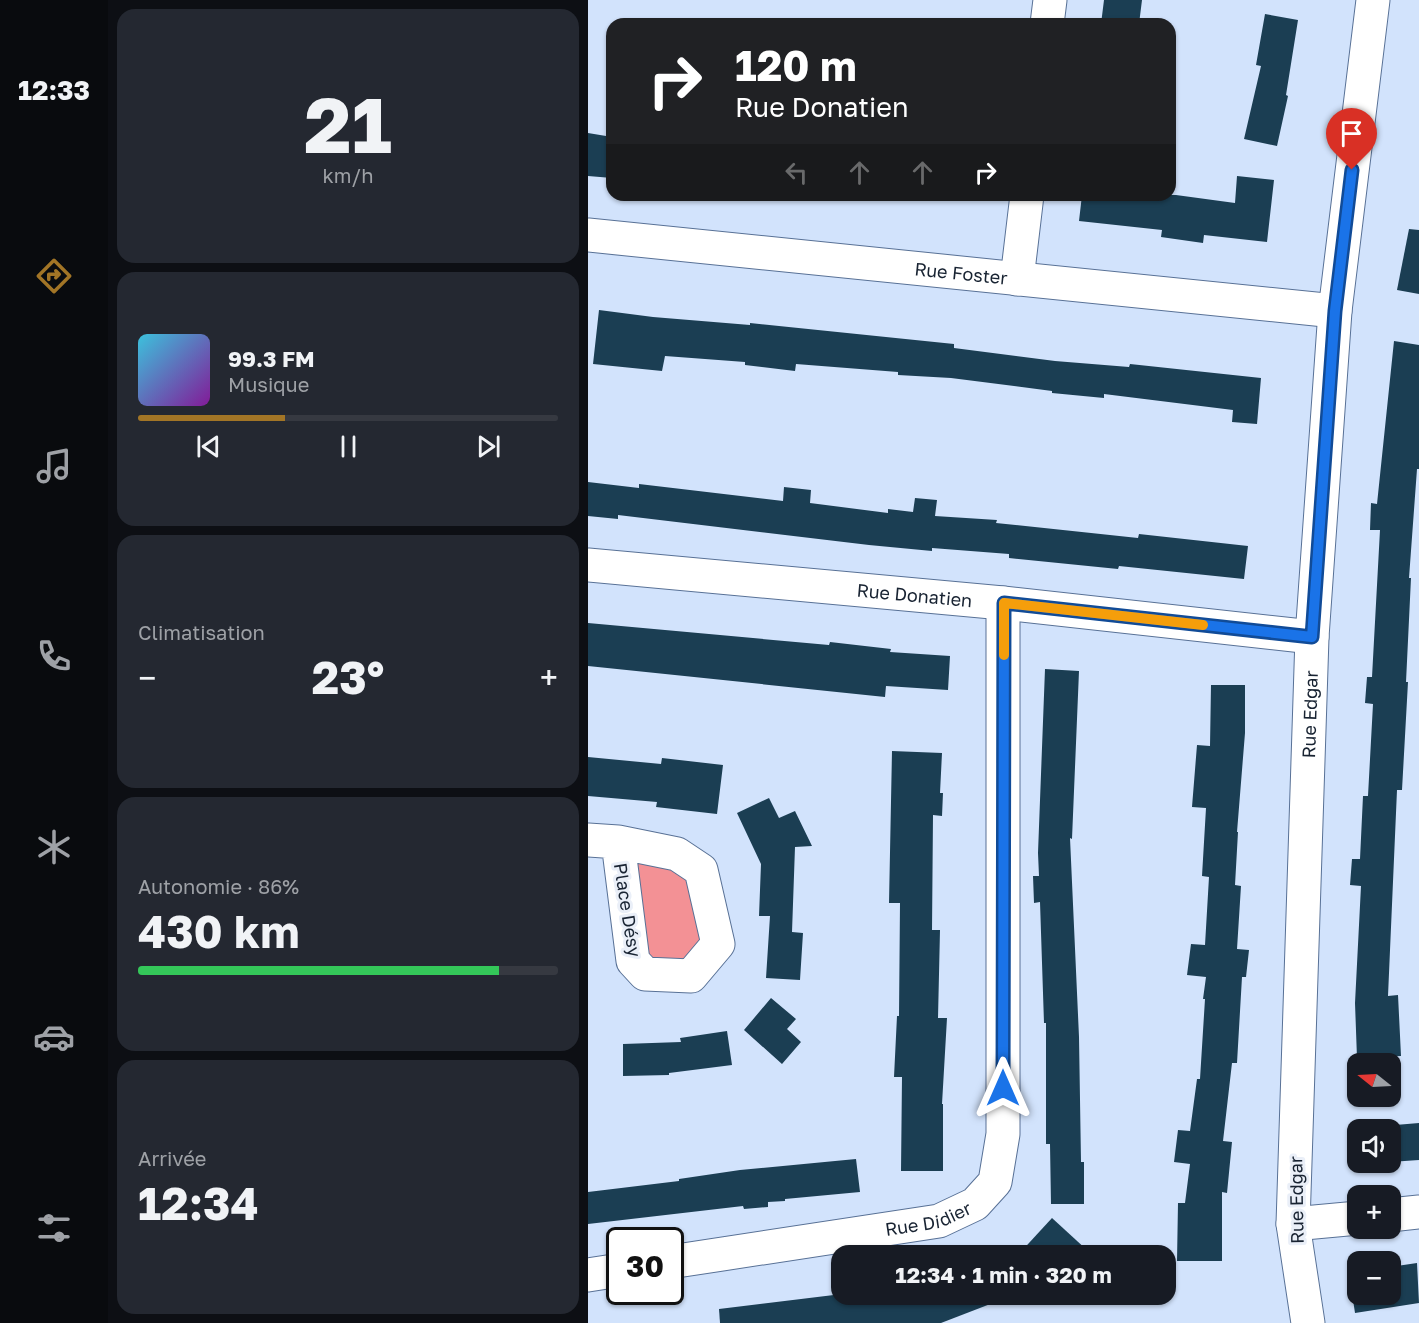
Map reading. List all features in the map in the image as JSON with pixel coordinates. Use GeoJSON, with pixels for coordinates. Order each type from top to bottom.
{"type":"FeatureCollection","features":[{"type":"Feature","properties":{"kind":"street"},"geometry":{"type":"LineString","coordinates":[[1048,18],[1050,0]]}},
{"type":"Feature","properties":{"kind":"street","name":"Rue Edgar"},"geometry":{"type":"LineString","coordinates":[[1308,1323],[1293,1224],[1312,637],[1335,311],[1373,0]]}},
{"type":"Feature","properties":{"kind":"street"},"geometry":{"type":"LineString","coordinates":[[1017,279],[1026,201]]}},
{"type":"Feature","properties":{"kind":"street","name":"Rue Foster"},"geometry":{"type":"LineString","coordinates":[[588,235],[1335,311]]}},
{"type":"Feature","properties":{"kind":"street","name":"Rue Donatien"},"geometry":{"type":"LineString","coordinates":[[588,565],[1004,603],[1312,637]]}},
{"type":"Feature","properties":{"kind":"street","name":"Rue Didier"},"geometry":{"type":"LineString","coordinates":[[684,1260],[939,1221],[975,1204],[995,1182],[1003,1134],[1004,603]]}},
{"type":"Feature","properties":{"kind":"street"},"geometry":{"type":"LineString","coordinates":[[1401,1214],[1419,1212]]}},
{"type":"Feature","properties":{"kind":"street"},"geometry":{"type":"LineString","coordinates":[[1293,1224],[1347,1219]]}},
{"type":"Feature","properties":{"kind":"street"},"geometry":{"type":"LineString","coordinates":[[588,1275],[606,1272]]}},
{"type":"Feature","properties":{"kind":"shaded area"},"geometry":{"type":"Polygon","coordinates":[[[618,842],[677,854],[718,944],[691,976],[645,974],[618,842]]]}},
{"type":"Feature","properties":{"kind":"building"},"geometry":{"type":"Polygon","coordinates":[[[1104,0],[1142,0],[1140,18],[1102,18],[1104,0]]]}},
{"type":"Feature","properties":{"kind":"building"},"geometry":{"type":"Polygon","coordinates":[[[1265,14],[1298,20],[1286,95],[1288,96],[1277,146],[1244,139],[1261,66],[1256,65],[1265,14]]]}},
{"type":"Feature","properties":{"kind":"building"},"geometry":{"type":"Polygon","coordinates":[[[588,133],[606,136],[606,178],[588,176],[588,133]]]}},
{"type":"Feature","properties":{"kind":"building"},"geometry":{"type":"Polygon","coordinates":[[[1237,176],[1274,180],[1267,242],[1204,235],[1203,243],[1161,237],[1162,230],[1079,221],[1081,201],[1176,201],[1176,195],[1235,203],[1237,176]]]}},
{"type":"Feature","properties":{"kind":"building"},"geometry":{"type":"Polygon","coordinates":[[[1409,229],[1419,230],[1419,294],[1397,290],[1409,229]]]}},
{"type":"Feature","properties":{"kind":"building"},"geometry":{"type":"Polygon","coordinates":[[[599,310],[653,317],[750,325],[750,323],[954,344],[954,348],[1055,361],[1129,367],[1130,364],[1261,378],[1257,424],[1232,422],[1233,410],[1104,394],[1104,398],[1052,393],[1052,391],[951,378],[898,375],[898,372],[796,364],[795,371],[745,365],[745,362],[665,356],[662,371],[593,364],[599,310]]]}},
{"type":"Feature","properties":{"kind":"building"},"geometry":{"type":"Polygon","coordinates":[[[1394,341],[1419,345],[1419,469],[1417,469],[1409,578],[1411,578],[1406,682],[1408,682],[1402,790],[1397,790],[1388,996],[1398,995],[1401,1053],[1357,1053],[1355,1003],[1361,886],[1350,885],[1352,859],[1360,859],[1363,796],[1368,796],[1373,704],[1365,703],[1367,677],[1372,677],[1380,530],[1370,530],[1371,503],[1377,504],[1394,341]]]}},
{"type":"Feature","properties":{"kind":"building"},"geometry":{"type":"Polygon","coordinates":[[[588,482],[639,488],[639,484],[783,501],[784,487],[811,490],[810,503],[888,513],[888,509],[913,512],[915,498],[937,500],[935,516],[997,520],[996,523],[1138,538],[1139,534],[1248,546],[1244,579],[1119,566],[1118,569],[1009,558],[1009,554],[932,548],[932,551],[869,545],[618,515],[618,519],[588,516],[588,482]]]}},
{"type":"Feature","properties":{"kind":"building"},"geometry":{"type":"Polygon","coordinates":[[[588,623],[829,645],[830,642],[891,649],[890,652],[950,656],[948,690],[886,686],[885,697],[588,666],[588,623]]]}},
{"type":"Feature","properties":{"kind":"building"},"geometry":{"type":"Polygon","coordinates":[[[1045,669],[1079,671],[1072,839],[1070,838],[1084,1204],[1051,1204],[1050,1144],[1046,1144],[1046,1023],[1044,1023],[1040,902],[1034,903],[1033,876],[1039,876],[1045,669]]]}},
{"type":"Feature","properties":{"kind":"building"},"geometry":{"type":"Polygon","coordinates":[[[1211,685],[1245,685],[1245,733],[1235,885],[1241,886],[1237,949],[1249,950],[1246,977],[1242,977],[1237,1063],[1232,1063],[1223,1141],[1232,1142],[1227,1193],[1222,1192],[1222,1261],[1177,1261],[1178,1203],[1185,1203],[1190,1164],[1174,1162],[1178,1130],[1190,1131],[1197,1079],[1200,1079],[1205,999],[1203,999],[1206,977],[1187,975],[1191,944],[1205,945],[1209,877],[1202,876],[1206,808],[1192,807],[1197,745],[1210,746],[1211,685]]]}},
{"type":"Feature","properties":{"kind":"building"},"geometry":{"type":"Polygon","coordinates":[[[892,751],[942,753],[940,793],[943,793],[942,816],[933,815],[932,930],[940,930],[938,1018],[947,1018],[942,1104],[943,1171],[901,1171],[902,1077],[894,1077],[897,1016],[899,1016],[900,903],[889,903],[892,751]]]}},
{"type":"Feature","properties":{"kind":"building"},"geometry":{"type":"Polygon","coordinates":[[[588,757],[661,764],[662,758],[723,765],[717,814],[656,807],[657,802],[588,796],[588,757]]]}},
{"type":"Feature","properties":{"kind":"building"},"geometry":{"type":"Polygon","coordinates":[[[769,798],[779,818],[795,811],[812,846],[795,847],[792,932],[803,933],[800,980],[766,978],[770,916],[759,916],[761,864],[737,813],[769,798]]]}},
{"type":"Feature","properties":{"kind":"building"},"geometry":{"type":"Polygon","coordinates":[[[771,998],[796,1019],[787,1029],[801,1042],[782,1064],[744,1030],[771,998]]]}},
{"type":"Feature","properties":{"kind":"building"},"geometry":{"type":"Polygon","coordinates":[[[727,1031],[732,1065],[669,1073],[669,1075],[623,1076],[623,1044],[681,1042],[680,1038],[727,1031]]]}},
{"type":"Feature","properties":{"kind":"building"},"geometry":{"type":"Polygon","coordinates":[[[1419,1123],[1419,1160],[1401,1161],[1401,1125],[1419,1123]]]}},
{"type":"Feature","properties":{"kind":"building"},"geometry":{"type":"Polygon","coordinates":[[[856,1159],[860,1192],[785,1199],[785,1201],[768,1202],[768,1207],[744,1209],[743,1206],[588,1224],[588,1192],[679,1181],[679,1179],[740,1170],[856,1159]]]}},
{"type":"Feature","properties":{"kind":"building"},"geometry":{"type":"Polygon","coordinates":[[[1052,1218],[1081,1245],[1027,1245],[1052,1218]]]}},
{"type":"Feature","properties":{"kind":"building"},"geometry":{"type":"Polygon","coordinates":[[[1417,1263],[1419,1303],[1355,1313],[1354,1305],[1401,1305],[1401,1265],[1417,1263]]]}},
{"type":"Feature","properties":{"kind":"building"},"geometry":{"type":"Polygon","coordinates":[[[831,1295],[831,1305],[988,1305],[941,1323],[720,1323],[719,1309],[831,1295]]]}},
{"type":"Feature","properties":{"kind":"slow traffic"},"geometry":{"type":"LineString","coordinates":[[1004,655],[1004,603],[1203,625]]}},
{"type":"Feature","properties":{"kind":"route"},"geometry":{"type":"LineString","coordinates":[[1003,1088],[1004,603],[1312,637],[1335,311],[1352,170]]}}]}
